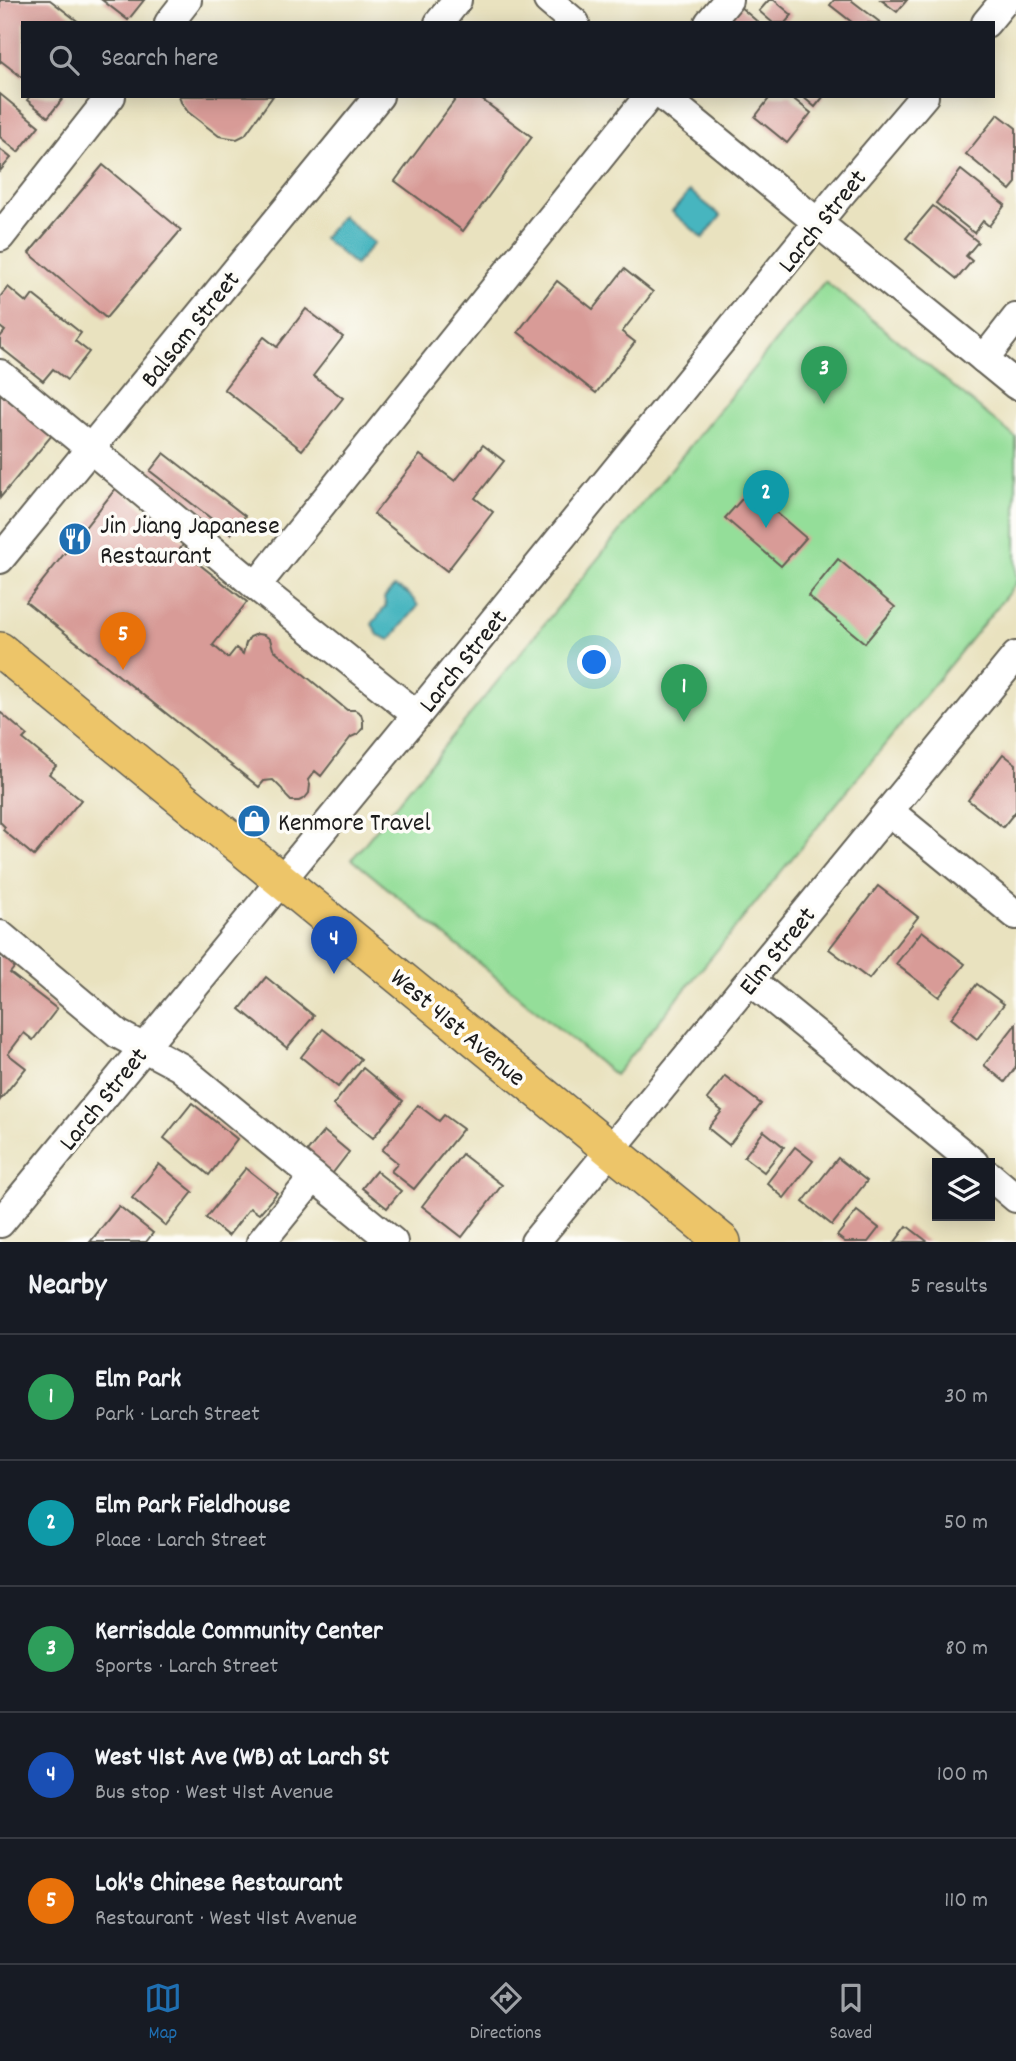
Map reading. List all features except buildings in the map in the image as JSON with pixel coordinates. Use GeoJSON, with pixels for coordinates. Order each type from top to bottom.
{"type":"FeatureCollection","features":[{"type":"Feature","properties":{"kind":"main road","name":"West 41st Avenue"},"geometry":{"type":"LineString","coordinates":[[0,650],[723,1242]]}},
{"type":"Feature","properties":{"kind":"street"},"geometry":{"type":"LineString","coordinates":[[171,21],[187,0]]}},
{"type":"Feature","properties":{"kind":"street"},"geometry":{"type":"LineString","coordinates":[[441,21],[457,0]]}},
{"type":"Feature","properties":{"kind":"street"},"geometry":{"type":"LineString","coordinates":[[548,0],[573,21]]}},
{"type":"Feature","properties":{"kind":"street"},"geometry":{"type":"LineString","coordinates":[[711,21],[728,0]]}},
{"type":"Feature","properties":{"kind":"street"},"geometry":{"type":"LineString","coordinates":[[988,21],[1005,0]]}},
{"type":"Feature","properties":{"kind":"street"},"geometry":{"type":"LineString","coordinates":[[0,237],[109,98]]}},
{"type":"Feature","properties":{"kind":"street","name":"Balsam Street"},"geometry":{"type":"LineString","coordinates":[[0,559],[377,98]]}},
{"type":"Feature","properties":{"kind":"street"},"geometry":{"type":"LineString","coordinates":[[256,586],[647,98]]}},
{"type":"Feature","properties":{"kind":"street"},"geometry":{"type":"LineString","coordinates":[[665,98],[1016,385]]}},
{"type":"Feature","properties":{"kind":"street","name":"Larch Street"},"geometry":{"type":"LineString","coordinates":[[0,1223],[922,98]]}},
{"type":"Feature","properties":{"kind":"street"},"geometry":{"type":"LineString","coordinates":[[984,359],[1016,318]]}},
{"type":"Feature","properties":{"kind":"street"},"geometry":{"type":"LineString","coordinates":[[0,374],[417,715]]}},
{"type":"Feature","properties":{"kind":"street","name":"Elm Street"},"geometry":{"type":"LineString","coordinates":[[535,1242],[1016,656]]}},
{"type":"Feature","properties":{"kind":"street"},"geometry":{"type":"LineString","coordinates":[[889,811],[1016,915]]}},
{"type":"Feature","properties":{"kind":"street"},"geometry":{"type":"LineString","coordinates":[[0,935],[118,1034],[180,1067],[393,1242]]}},
{"type":"Feature","properties":{"kind":"street"},"geometry":{"type":"LineString","coordinates":[[751,981],[968,1158]]}},
{"type":"Feature","properties":{"kind":"street"},"geometry":{"type":"LineString","coordinates":[[261,1242],[314,1177]]}},
{"type":"Feature","properties":{"kind":"street"},"geometry":{"type":"LineString","coordinates":[[995,1180],[1016,1198]]}},
{"type":"Feature","properties":{"kind":"green space"},"geometry":{"type":"Polygon","coordinates":[[[825,281],[1016,438],[1016,584],[615,1075],[352,859],[825,281]]]}},
{"type":"Feature","properties":{"kind":"water"},"geometry":{"type":"Polygon","coordinates":[[[690,191],[721,216],[703,238],[672,212],[690,191]]]}},
{"type":"Feature","properties":{"kind":"water"},"geometry":{"type":"Polygon","coordinates":[[[342,216],[374,243],[355,265],[323,238],[342,216]]]}},
{"type":"Feature","properties":{"kind":"water"},"geometry":{"type":"Polygon","coordinates":[[[394,587],[408,594],[418,606],[390,640],[378,635],[372,624],[386,606],[384,598],[394,587]]]}},
{"type":"Feature","properties":{"kind":"place","name":"Kerrisdale Community Center"},"geometry":{"type":"Point","coordinates":[824,404]}},
{"type":"Feature","properties":{"kind":"place","name":"Elm Park Fieldhouse"},"geometry":{"type":"Point","coordinates":[766,528]}},
{"type":"Feature","properties":{"kind":"place","name":"Jin Jiang Japanese Restaurant"},"geometry":{"type":"Point","coordinates":[75,539]}},
{"type":"Feature","properties":{"kind":"place","name":"Lok's Chinese Restaurant"},"geometry":{"type":"Point","coordinates":[123,670]}},
{"type":"Feature","properties":{"kind":"place","name":"Elm Park"},"geometry":{"type":"Point","coordinates":[684,722]}},
{"type":"Feature","properties":{"kind":"place","name":"Kenmore Travel"},"geometry":{"type":"Point","coordinates":[254,821]}},
{"type":"Feature","properties":{"kind":"place","name":"West 41st Ave (WB) at Larch St"},"geometry":{"type":"Point","coordinates":[334,974]}}]}
